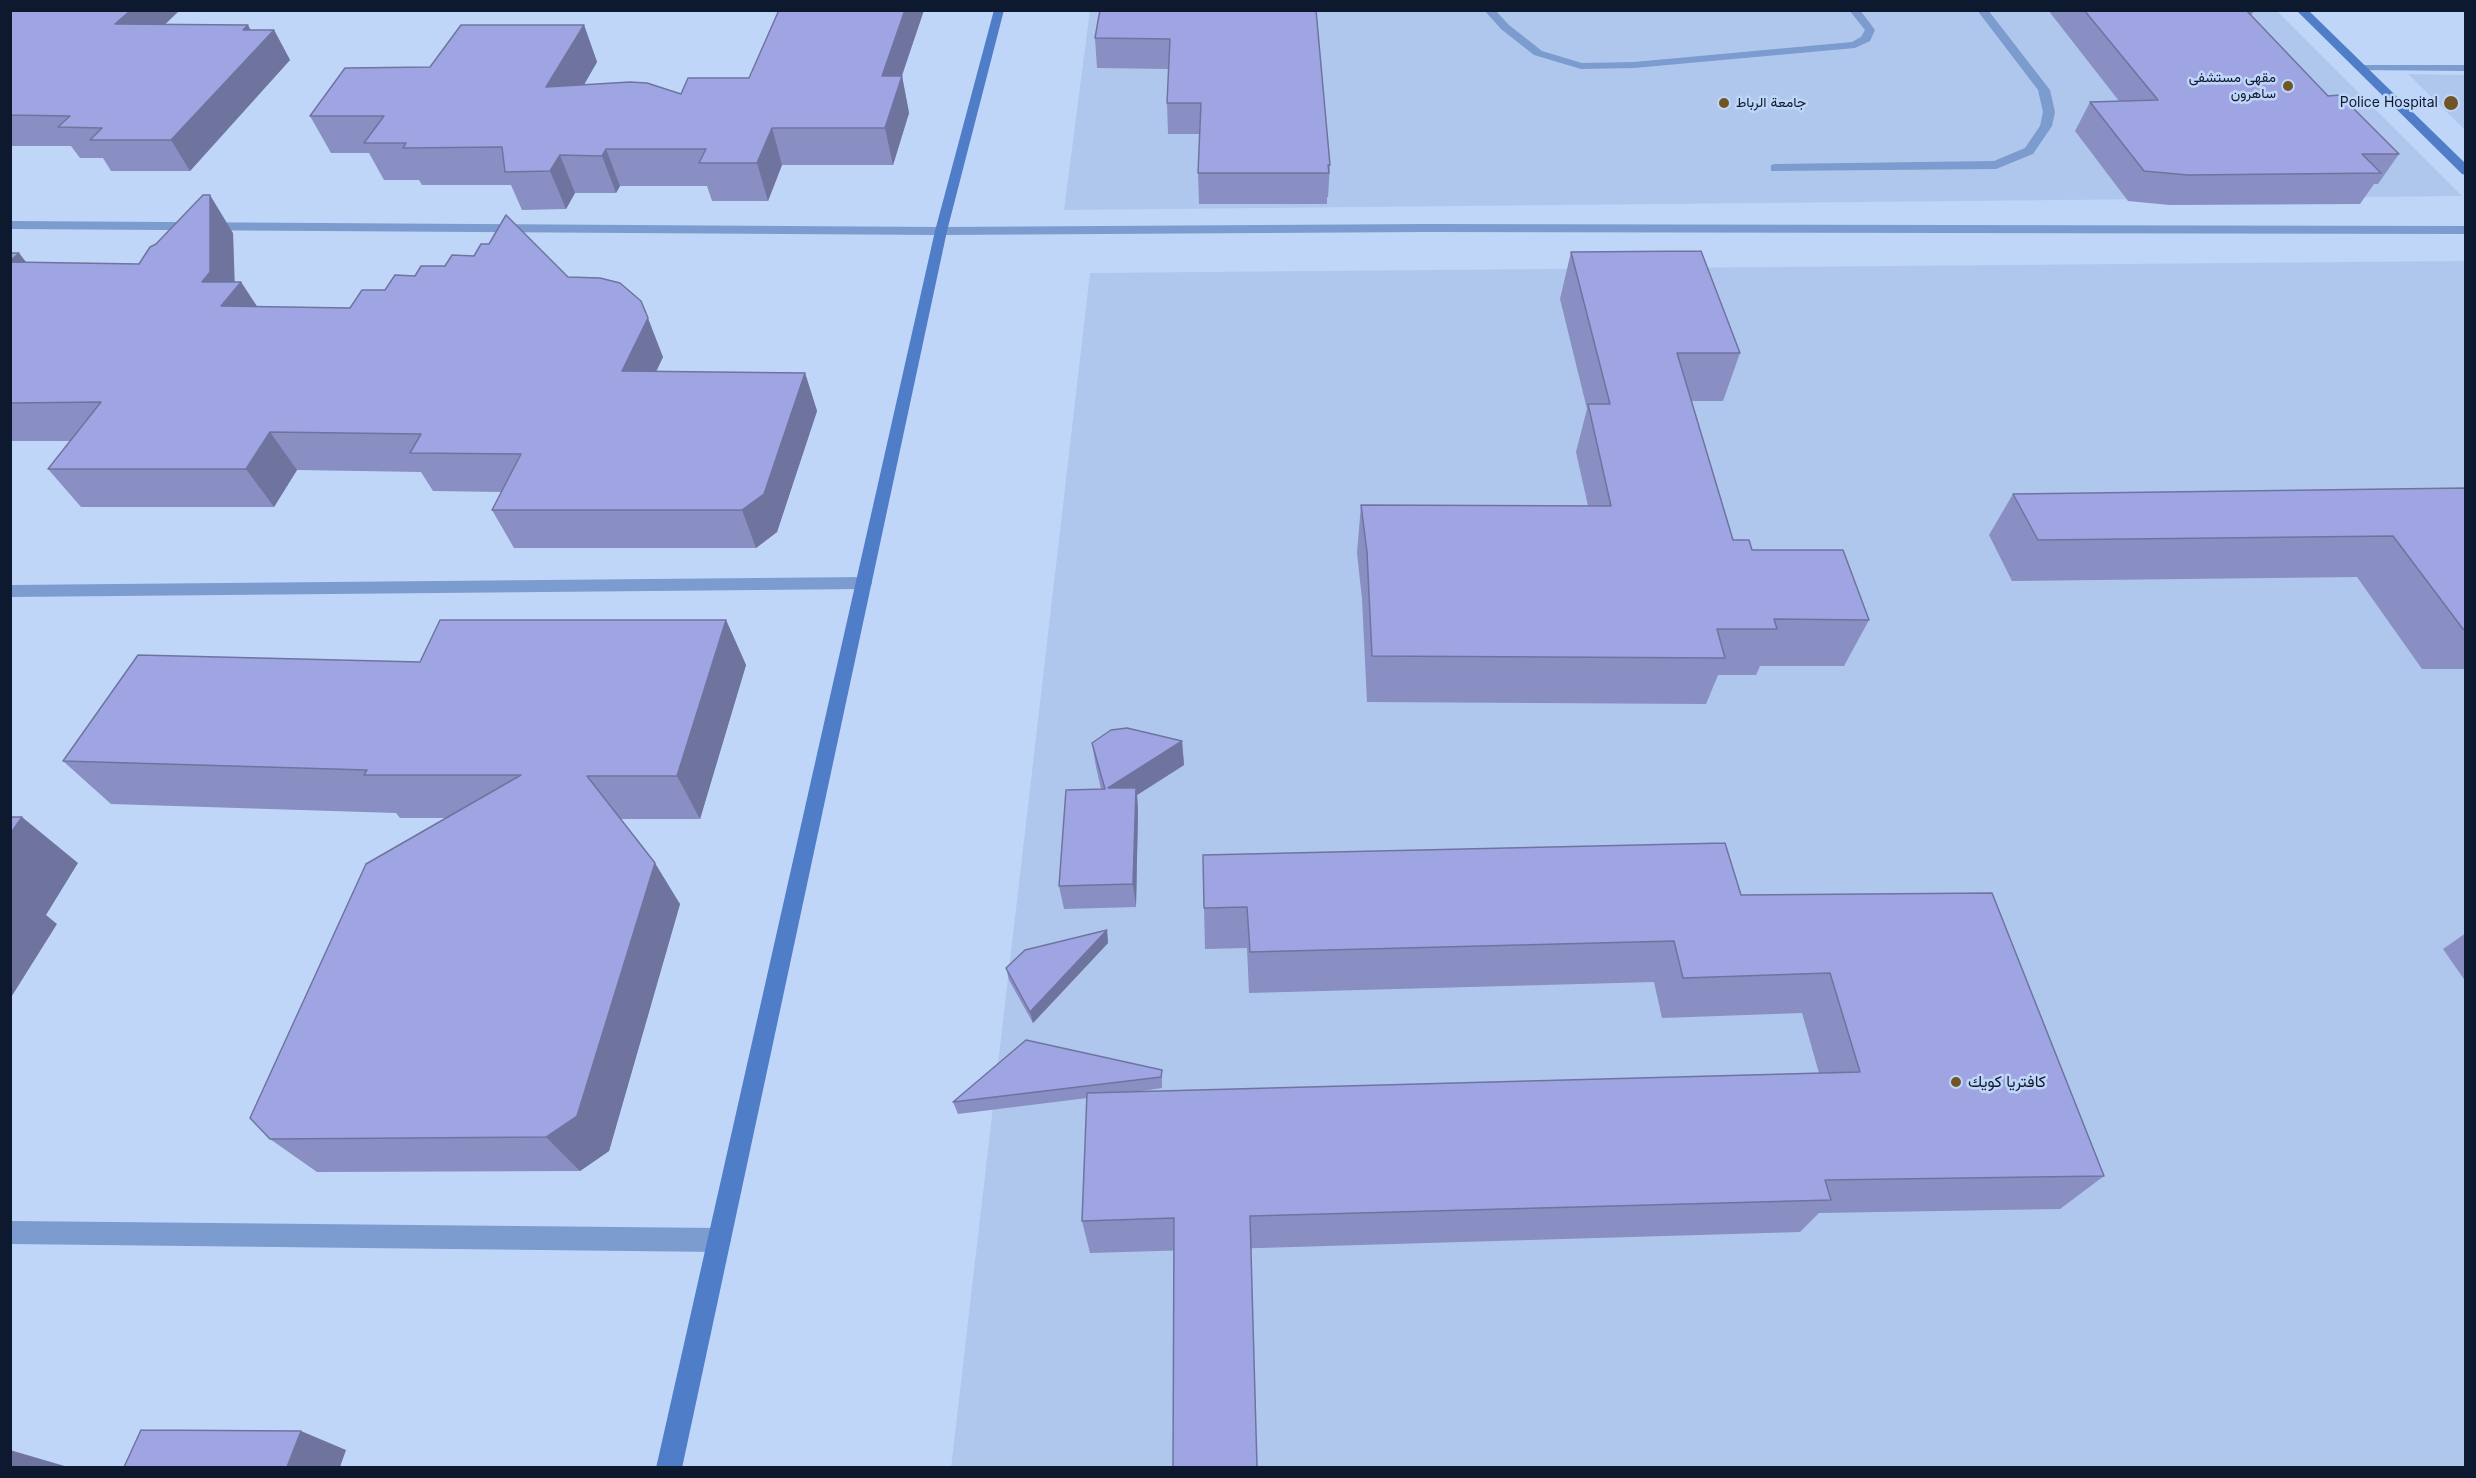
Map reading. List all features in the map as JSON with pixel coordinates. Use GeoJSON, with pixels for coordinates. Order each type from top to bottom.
{"type":"FeatureCollection","features":[{"type":"Feature","properties":{"kind":"street"},"geometry":{"type":"LineString","coordinates":[[669,1467],[941,231],[999,10]]}},
{"type":"Feature","properties":{"kind":"street"},"geometry":{"type":"LineString","coordinates":[[1489,10],[1505,27],[1538,53],[1581,66],[1634,65],[1855,45],[1866,39],[1870,30],[1854,10]]}},
{"type":"Feature","properties":{"kind":"street"},"geometry":{"type":"LineString","coordinates":[[1775,168],[1996,165],[2029,151],[2046,126],[2049,112],[2044,90],[1982,10]]}},
{"type":"Feature","properties":{"kind":"street"},"geometry":{"type":"LineString","coordinates":[[2301,10],[2466,171]]}},
{"type":"Feature","properties":{"kind":"street"},"geometry":{"type":"LineString","coordinates":[[2361,68],[2466,68]]}},
{"type":"Feature","properties":{"kind":"street"},"geometry":{"type":"LineString","coordinates":[[10,225],[941,231],[1426,228],[2466,230]]}},
{"type":"Feature","properties":{"kind":"street"},"geometry":{"type":"LineString","coordinates":[[10,591],[864,583]]}},
{"type":"Feature","properties":{"kind":"street"},"geometry":{"type":"LineString","coordinates":[[10,1232],[719,1240]]}},
{"type":"Feature","properties":{"kind":"shaded area","name":"جامعة الرباط"},"geometry":{"type":"Polygon","coordinates":[[[1090,10],[2277,11],[2462,196],[1064,210],[1090,10]]]}},
{"type":"Feature","properties":{"kind":"shaded area","name":"Police Hospital"},"geometry":{"type":"Polygon","coordinates":[[[2408,74],[2465,75],[2465,130],[2408,74]]]}},
{"type":"Feature","properties":{"kind":"shaded area"},"geometry":{"type":"Polygon","coordinates":[[[2465,261],[2465,1467],[951,1468],[1090,273],[2465,261]]]}},
{"type":"Feature","properties":{"kind":"building"},"geometry":{"type":"Polygon","coordinates":[[[10,10],[131,10],[115,24],[248,25],[243,30],[274,30],[171,140],[90,140],[102,128],[58,127],[70,116],[10,115],[10,10]]]}},
{"type":"Feature","properties":{"kind":"building"},"geometry":{"type":"Polygon","coordinates":[[[779,10],[905,10],[882,76],[902,76],[885,128],[772,128],[757,163],[699,163],[706,149],[606,149],[602,156],[560,155],[550,171],[505,172],[502,147],[403,148],[406,143],[364,143],[384,116],[310,116],[345,68],[430,67],[461,25],[584,25],[546,87],[630,82],[647,83],[681,94],[688,78],[749,78],[779,10]]]}},
{"type":"Feature","properties":{"kind":"building"},"geometry":{"type":"Polygon","coordinates":[[[1100,10],[1316,10],[1329,173],[1198,173],[1201,103],[1167,103],[1170,39],[1095,38],[1100,10]]]}},
{"type":"Feature","properties":{"kind":"building"},"geometry":{"type":"Polygon","coordinates":[[[2084,10],[2246,10],[2328,96],[2340,95],[2399,154],[2362,154],[2381,173],[2188,175],[2144,171],[2090,102],[2158,100],[2084,10]]]}},
{"type":"Feature","properties":{"kind":"building"},"geometry":{"type":"Polygon","coordinates":[[[203,195],[210,195],[210,272],[202,282],[241,282],[221,306],[350,308],[362,290],[385,290],[395,275],[415,276],[421,266],[445,266],[452,255],[474,256],[481,244],[489,244],[506,215],[568,277],[600,278],[620,283],[641,301],[648,318],[622,371],[805,373],[764,494],[742,510],[492,510],[521,454],[410,453],[421,434],[270,432],[246,469],[48,469],[101,402],[10,403],[10,262],[139,264],[150,247],[156,244],[203,195]]]}},
{"type":"Feature","properties":{"kind":"building"},"geometry":{"type":"Polygon","coordinates":[[[1701,251],[1740,353],[1677,353],[1733,540],[1749,540],[1752,550],[1843,550],[1869,620],[1774,619],[1777,629],[1717,629],[1725,658],[1372,656],[1367,552],[1361,505],[1611,506],[1588,404],[1610,404],[1571,252],[1701,251]]]}},
{"type":"Feature","properties":{"kind":"building"},"geometry":{"type":"Polygon","coordinates":[[[10,253],[19,253],[10,261],[10,253]]]}},
{"type":"Feature","properties":{"kind":"building"},"geometry":{"type":"Polygon","coordinates":[[[2466,488],[2466,629],[2463,629],[2393,536],[2038,540],[2013,494],[2466,488]]]}},
{"type":"Feature","properties":{"kind":"building"},"geometry":{"type":"Polygon","coordinates":[[[440,620],[726,620],[677,776],[587,776],[655,863],[577,1116],[546,1137],[270,1139],[250,1118],[366,864],[521,775],[364,775],[367,770],[63,761],[138,655],[420,662],[440,620]]]}},
{"type":"Feature","properties":{"kind":"building"},"geometry":{"type":"Polygon","coordinates":[[[1127,728],[1182,741],[1108,788],[1136,788],[1133,884],[1059,886],[1066,790],[1105,789],[1092,743],[1111,730],[1127,728]]]}},
{"type":"Feature","properties":{"kind":"building"},"geometry":{"type":"Polygon","coordinates":[[[10,817],[22,817],[10,834],[10,817]]]}},
{"type":"Feature","properties":{"kind":"building"},"geometry":{"type":"Polygon","coordinates":[[[1725,843],[1741,895],[1992,893],[2104,1176],[1825,1180],[1831,1200],[1250,1216],[1257,1467],[1173,1467],[1174,1218],[1082,1221],[1087,1093],[1860,1072],[1830,973],[1683,978],[1674,941],[1250,952],[1247,907],[1204,908],[1203,855],[1725,843]]]}},
{"type":"Feature","properties":{"kind":"building"},"geometry":{"type":"Polygon","coordinates":[[[1107,930],[1030,1012],[1006,968],[1025,950],[1107,930]]]}},
{"type":"Feature","properties":{"kind":"building"},"geometry":{"type":"Polygon","coordinates":[[[1026,1040],[1162,1070],[1161,1077],[953,1102],[1026,1040]]]}},
{"type":"Feature","properties":{"kind":"building"},"geometry":{"type":"Polygon","coordinates":[[[141,1430],[301,1431],[287,1467],[124,1467],[141,1430]]]}},
{"type":"Feature","properties":{"kind":"place","name":"مقهى مستشفى ساهرون"},"geometry":{"type":"Point","coordinates":[2288,86]}},
{"type":"Feature","properties":{"kind":"place","name":"جامعة الرباط"},"geometry":{"type":"Point","coordinates":[1724,103]}},
{"type":"Feature","properties":{"kind":"place","name":"Police Hospital"},"geometry":{"type":"Point","coordinates":[2451,103]}},
{"type":"Feature","properties":{"kind":"place","name":"كافتريا كويك"},"geometry":{"type":"Point","coordinates":[1956,1082]}}]}
